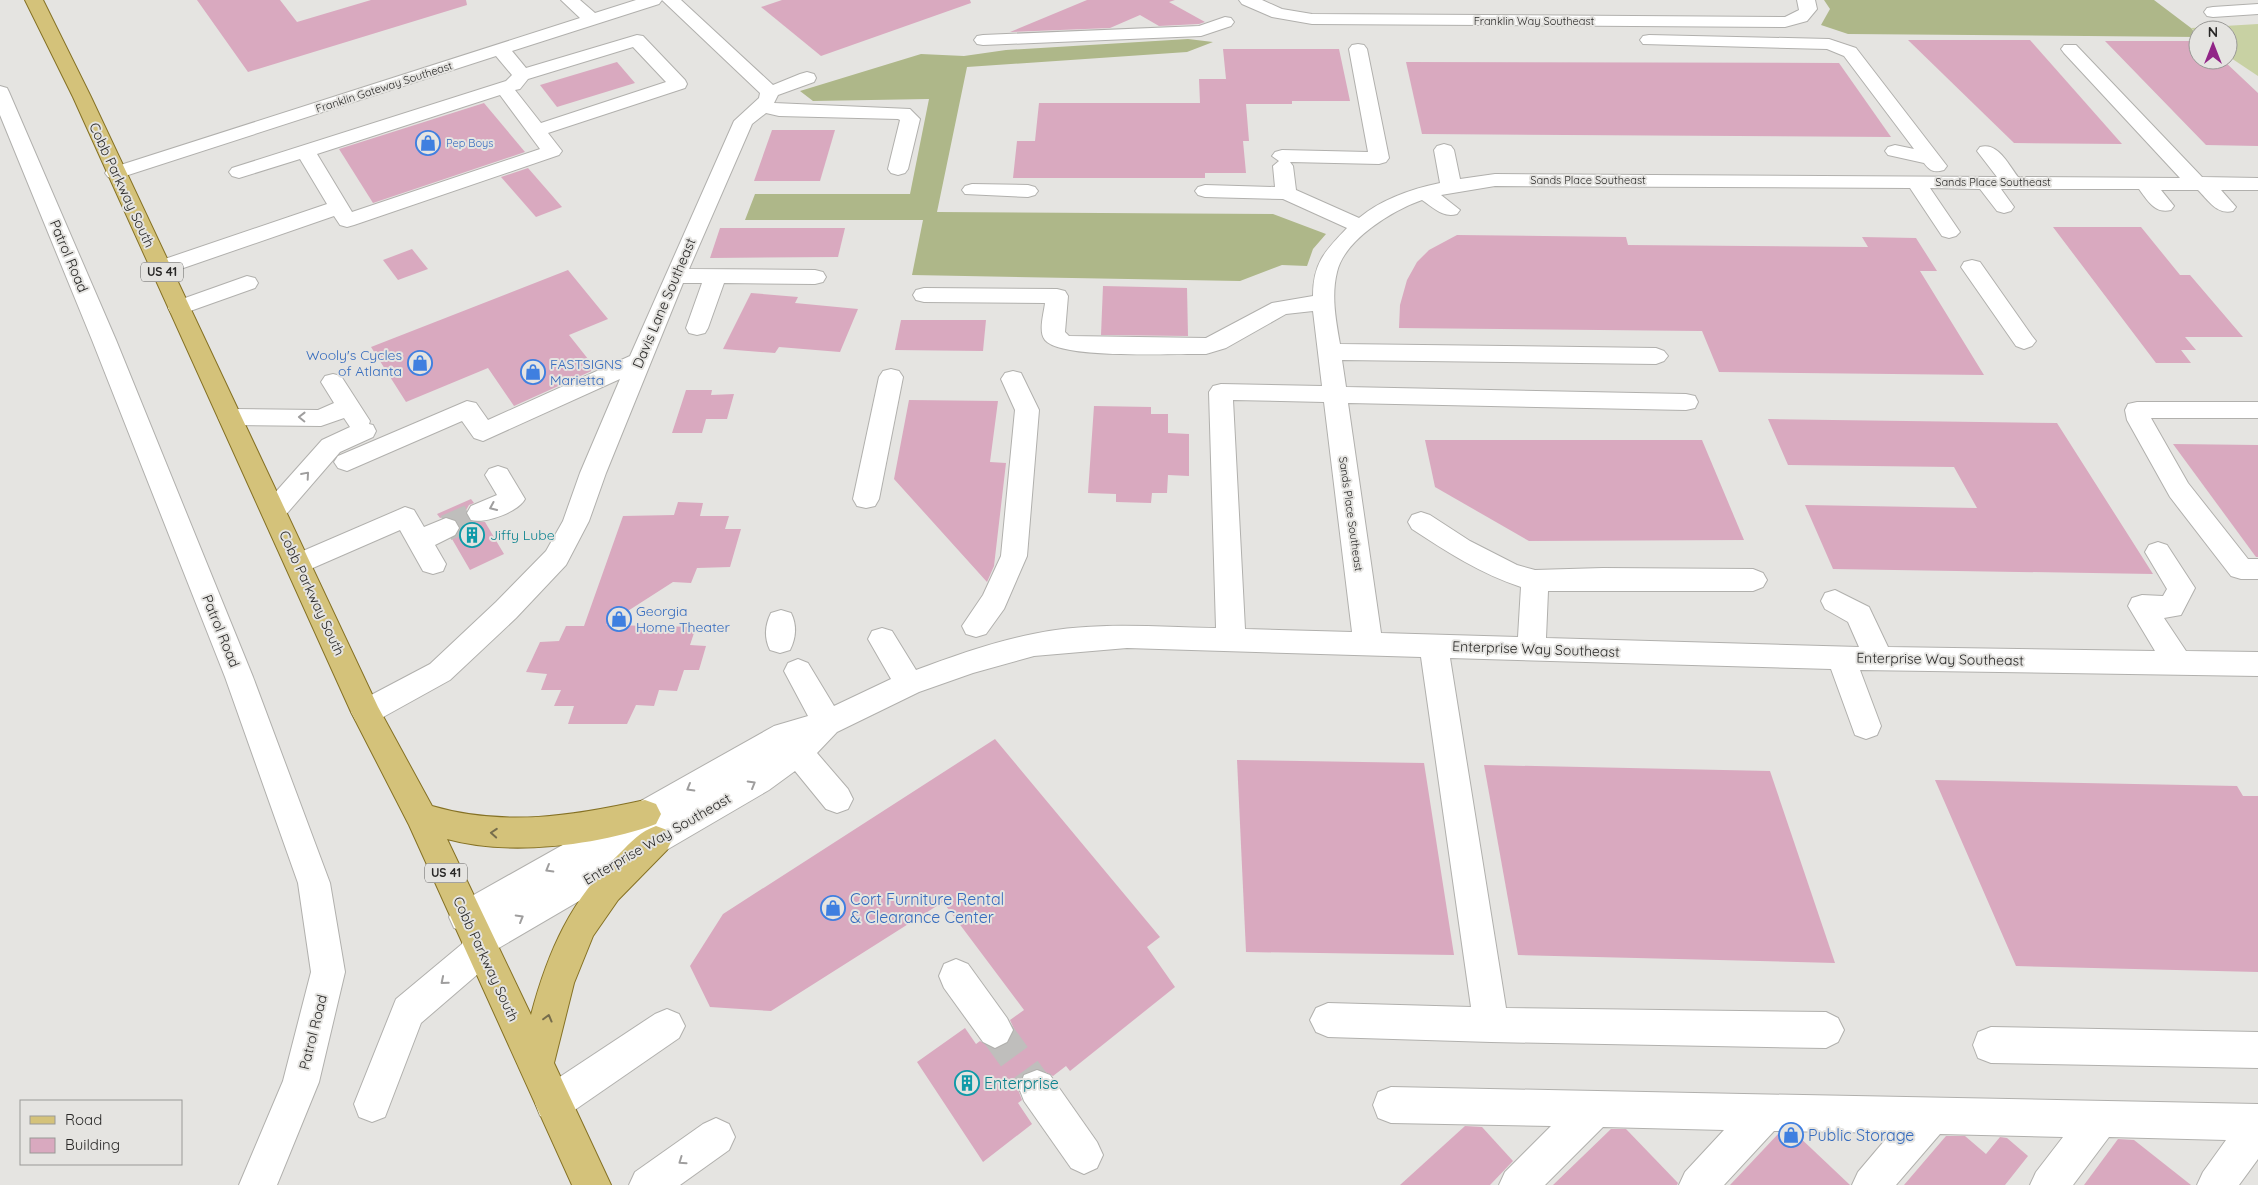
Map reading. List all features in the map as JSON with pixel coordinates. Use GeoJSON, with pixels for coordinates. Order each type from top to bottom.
{"type":"FeatureCollection","features":[{"type":"Feature","properties":{"kind":"main road","name":"Cobb Parkway South"},"geometry":{"type":"LineString","coordinates":[[37,1],[366,712],[420,817],[592,1185]]}},
{"type":"Feature","properties":{"kind":"main road"},"geometry":{"type":"LineString","coordinates":[[420,817],[467,830],[518,834],[581,829],[650,827]]}},
{"type":"Feature","properties":{"kind":"main road"},"geometry":{"type":"LineString","coordinates":[[535,1065],[555,994],[577,934],[592,908],[650,827]]}},
{"type":"Feature","properties":{"kind":"street"},"geometry":{"type":"LineString","coordinates":[[570,0],[592,20]]}},
{"type":"Feature","properties":{"kind":"street","name":"Franklin Gateway Southeast"},"geometry":{"type":"LineString","coordinates":[[115,173],[653,0]]}},
{"type":"Feature","properties":{"kind":"street"},"geometry":{"type":"LineString","coordinates":[[671,0],[766,99],[788,110],[903,113],[910,119],[898,169]]}},
{"type":"Feature","properties":{"kind":"street","name":"Franklin Way Southeast"},"geometry":{"type":"LineString","coordinates":[[1248,0],[1266,10],[1294,17],[1337,12],[1620,14],[1785,22],[1797,20],[1805,15],[1808,9],[1806,0]]}},
{"type":"Feature","properties":{"kind":"street"},"geometry":{"type":"LineString","coordinates":[[2212,12],[2258,9]]}},
{"type":"Feature","properties":{"kind":"street"},"geometry":{"type":"LineString","coordinates":[[983,40],[1201,31],[1225,22]]}},
{"type":"Feature","properties":{"kind":"street"},"geometry":{"type":"LineString","coordinates":[[239,172],[504,88],[518,82],[522,75],[637,40],[678,84],[536,131]]}},
{"type":"Feature","properties":{"kind":"street"},"geometry":{"type":"LineString","coordinates":[[1627,40],[1829,44],[1850,52],[1950,182]]}},
{"type":"Feature","properties":{"kind":"street"},"geometry":{"type":"LineString","coordinates":[[2070,48],[2200,184],[2226,207]]}},
{"type":"Feature","properties":{"kind":"street"},"geometry":{"type":"LineString","coordinates":[[500,49],[522,75]]}},
{"type":"Feature","properties":{"kind":"street"},"geometry":{"type":"LineString","coordinates":[[1286,192],[1282,161],[1379,158],[1358,49]]}},
{"type":"Feature","properties":{"kind":"street"},"geometry":{"type":"LineString","coordinates":[[766,99],[807,78]]}},
{"type":"Feature","properties":{"kind":"street"},"geometry":{"type":"LineString","coordinates":[[305,151],[347,221],[552,151],[504,88]]}},
{"type":"Feature","properties":{"kind":"street","name":"Patrol Road"},"geometry":{"type":"LineString","coordinates":[[0,92],[104,340],[239,677],[314,884],[328,972],[301,1082],[258,1185]]}},
{"type":"Feature","properties":{"kind":"street","name":"Davis Lane Southeast"},"geometry":{"type":"LineString","coordinates":[[366,712],[440,672],[556,558],[576,522],[593,473],[675,276],[744,121],[766,99]]}},
{"type":"Feature","properties":{"kind":"street"},"geometry":{"type":"LineString","coordinates":[[1353,119],[1373,119]]}},
{"type":"Feature","properties":{"kind":"street"},"geometry":{"type":"LineString","coordinates":[[1444,150],[1451,186]]}},
{"type":"Feature","properties":{"kind":"street"},"geometry":{"type":"LineString","coordinates":[[1895,151],[1931,158]]}},
{"type":"Feature","properties":{"kind":"street"},"geometry":{"type":"LineString","coordinates":[[1987,151],[2012,182]]}},
{"type":"Feature","properties":{"kind":"street","name":"Sands Place Southeast"},"geometry":{"type":"LineString","coordinates":[[1368,644],[1329,352],[1324,283],[1327,266],[1351,234],[1372,217],[1410,197],[1451,186],[1488,181],[1521,180],[2258,184]]}},
{"type":"Feature","properties":{"kind":"street"},"geometry":{"type":"LineString","coordinates":[[1916,182],[1949,232]]}},
{"type":"Feature","properties":{"kind":"street"},"geometry":{"type":"LineString","coordinates":[[1986,182],[2004,207]]}},
{"type":"Feature","properties":{"kind":"street"},"geometry":{"type":"LineString","coordinates":[[2144,183],[2164,206]]}},
{"type":"Feature","properties":{"kind":"street"},"geometry":{"type":"LineString","coordinates":[[972,190],[1028,191]]}},
{"type":"Feature","properties":{"kind":"street"},"geometry":{"type":"LineString","coordinates":[[1205,191],[1286,192],[1360,226]]}},
{"type":"Feature","properties":{"kind":"street"},"geometry":{"type":"LineString","coordinates":[[1425,192],[1450,210]]}},
{"type":"Feature","properties":{"kind":"street"},"geometry":{"type":"LineString","coordinates":[[161,268],[339,207]]}},
{"type":"Feature","properties":{"kind":"street"},"geometry":{"type":"LineString","coordinates":[[1972,267],[2024,341]]}},
{"type":"Feature","properties":{"kind":"street"},"geometry":{"type":"LineString","coordinates":[[675,276],[815,277]]}},
{"type":"Feature","properties":{"kind":"street"},"geometry":{"type":"LineString","coordinates":[[697,328],[715,276]]}},
{"type":"Feature","properties":{"kind":"street"},"geometry":{"type":"LineString","coordinates":[[179,308],[247,283]]}},
{"type":"Feature","properties":{"kind":"street"},"geometry":{"type":"LineString","coordinates":[[924,295],[1057,296],[1053,335],[1062,342],[1078,345],[1206,346],[1218,343],[1280,308],[1324,302]]}},
{"type":"Feature","properties":{"kind":"street"},"geometry":{"type":"LineString","coordinates":[[1329,352],[1656,356]]}},
{"type":"Feature","properties":{"kind":"street"},"geometry":{"type":"LineString","coordinates":[[274,512],[331,446],[370,440],[467,408],[483,432],[640,361]]}},
{"type":"Feature","properties":{"kind":"street"},"geometry":{"type":"LineString","coordinates":[[866,500],[891,377]]}},
{"type":"Feature","properties":{"kind":"street"},"geometry":{"type":"LineString","coordinates":[[994,656],[971,618],[994,601],[1014,556],[1027,410],[1013,379]]}},
{"type":"Feature","properties":{"kind":"street"},"geometry":{"type":"LineString","coordinates":[[333,382],[370,440]]}},
{"type":"Feature","properties":{"kind":"street"},"geometry":{"type":"LineString","coordinates":[[1231,640],[1221,392],[1686,402]]}},
{"type":"Feature","properties":{"kind":"street"},"geometry":{"type":"LineString","coordinates":[[230,417],[321,418],[349,406]]}},
{"type":"Feature","properties":{"kind":"street"},"geometry":{"type":"LineString","coordinates":[[2258,410],[2137,410],[2139,420],[2179,490],[2250,569],[2258,590]]}},
{"type":"Feature","properties":{"kind":"street"},"geometry":{"type":"LineString","coordinates":[[347,462],[370,440]]}},
{"type":"Feature","properties":{"kind":"street"},"geometry":{"type":"LineString","coordinates":[[480,513],[512,499],[498,475]]}},
{"type":"Feature","properties":{"kind":"street"},"geometry":{"type":"LineString","coordinates":[[299,564],[405,517],[433,564]]}},
{"type":"Feature","properties":{"kind":"street"},"geometry":{"type":"LineString","coordinates":[[1422,522],[1461,548],[1506,572],[1535,581],[1753,580]]}},
{"type":"Feature","properties":{"kind":"street"},"geometry":{"type":"LineString","coordinates":[[419,541],[446,528]]}},
{"type":"Feature","properties":{"kind":"street"},"geometry":{"type":"LineString","coordinates":[[2158,552],[2181,588],[2171,607],[2142,606],[2178,663]]}},
{"type":"Feature","properties":{"kind":"street"},"geometry":{"type":"LineString","coordinates":[[1532,648],[1535,581]]}},
{"type":"Feature","properties":{"kind":"street"},"geometry":{"type":"LineString","coordinates":[[1836,601],[1859,615],[1879,659]]}},
{"type":"Feature","properties":{"kind":"street","name":"Enterprise Way Southeast"},"geometry":{"type":"LineString","coordinates":[[372,1104],[408,1011],[475,936],[650,827],[785,735],[828,723],[909,684],[970,662],[1034,646],[1078,640],[1127,637],[1879,659],[2258,664]]}},
{"type":"Feature","properties":{"kind":"street"},"geometry":{"type":"LineString","coordinates":[[882,639],[909,684]]}},
{"type":"Feature","properties":{"kind":"street"},"geometry":{"type":"LineString","coordinates":[[1434,646],[1491,1025]]}},
{"type":"Feature","properties":{"kind":"street"},"geometry":{"type":"LineString","coordinates":[[1841,658],[1866,726]]}},
{"type":"Feature","properties":{"kind":"street"},"geometry":{"type":"LineString","coordinates":[[798,671],[828,723]]}},
{"type":"Feature","properties":{"kind":"street","name":"Enterprise Way Southeast"},"geometry":{"type":"LineString","coordinates":[[650,827],[758,781],[798,752],[828,723]]}},
{"type":"Feature","properties":{"kind":"street"},"geometry":{"type":"LineString","coordinates":[[798,752],[837,799]]}},
{"type":"Feature","properties":{"kind":"street"},"geometry":{"type":"LineString","coordinates":[[956,976],[995,1030]]}},
{"type":"Feature","properties":{"kind":"street"},"geometry":{"type":"LineString","coordinates":[[1328,1020],[1491,1025],[1826,1030]]}},
{"type":"Feature","properties":{"kind":"street"},"geometry":{"type":"LineString","coordinates":[[553,1103],[667,1026]]}},
{"type":"Feature","properties":{"kind":"street"},"geometry":{"type":"LineString","coordinates":[[1991,1045],[2258,1050]]}},
{"type":"Feature","properties":{"kind":"street"},"geometry":{"type":"LineString","coordinates":[[1037,1088],[1084,1155]]}},
{"type":"Feature","properties":{"kind":"street"},"geometry":{"type":"LineString","coordinates":[[1392,1105],[2258,1122]]}},
{"type":"Feature","properties":{"kind":"street"},"geometry":{"type":"LineString","coordinates":[[1518,1185],[1596,1109]]}},
{"type":"Feature","properties":{"kind":"street"},"geometry":{"type":"LineString","coordinates":[[1698,1185],[1766,1112]]}},
{"type":"Feature","properties":{"kind":"street"},"geometry":{"type":"LineString","coordinates":[[1871,1185],[1931,1116]]}},
{"type":"Feature","properties":{"kind":"street"},"geometry":{"type":"LineString","coordinates":[[2049,1185],[2100,1119]]}},
{"type":"Feature","properties":{"kind":"street"},"geometry":{"type":"LineString","coordinates":[[2216,1185],[2258,1128]]}},
{"type":"Feature","properties":{"kind":"street"},"geometry":{"type":"LineString","coordinates":[[648,1185],[716,1137]]}},
{"type":"Feature","properties":{"kind":"green space"},"geometry":{"type":"Polygon","coordinates":[[[1824,0],[2154,0],[2188,26],[2188,37],[1848,34],[1821,25],[1830,9],[1824,0]]]}},
{"type":"Feature","properties":{"kind":"green space"},"geometry":{"type":"Polygon","coordinates":[[[2258,24],[2258,76],[2238,63],[2238,25],[2258,24]]]}},
{"type":"Feature","properties":{"kind":"green space"},"geometry":{"type":"Polygon","coordinates":[[[1188,39],[1213,42],[1187,52],[967,67],[937,212],[1273,214],[1326,234],[1313,249],[1307,266],[1282,265],[1240,281],[912,275],[923,220],[745,220],[755,194],[910,194],[929,99],[813,101],[800,91],[921,54],[964,56],[1006,50],[1188,39]]]}},
{"type":"Feature","properties":{"kind":"building"},"geometry":{"type":"Polygon","coordinates":[[[197,0],[280,0],[297,22],[371,0],[466,0],[467,5],[248,72],[197,0]]]}},
{"type":"Feature","properties":{"kind":"building"},"geometry":{"type":"Polygon","coordinates":[[[782,0],[970,0],[971,3],[821,56],[761,7],[782,0]]]}},
{"type":"Feature","properties":{"kind":"building"},"geometry":{"type":"Polygon","coordinates":[[[1087,0],[1175,0],[1169,2],[1205,22],[1159,26],[1140,15],[1110,28],[1010,32],[1087,0]]]}},
{"type":"Feature","properties":{"kind":"building"},"geometry":{"type":"Polygon","coordinates":[[[1908,40],[2030,40],[2122,144],[2014,143],[1908,40]]]}},
{"type":"Feature","properties":{"kind":"building"},"geometry":{"type":"Polygon","coordinates":[[[2105,41],[2188,41],[2188,70],[2234,70],[2258,93],[2258,146],[2206,145],[2105,41]]]}},
{"type":"Feature","properties":{"kind":"building"},"geometry":{"type":"Polygon","coordinates":[[[1223,49],[1339,49],[1350,101],[1292,101],[1292,104],[1246,104],[1249,141],[1243,141],[1246,173],[1205,173],[1205,178],[1013,178],[1017,141],[1035,141],[1039,103],[1200,103],[1199,79],[1226,79],[1223,49]]]}},
{"type":"Feature","properties":{"kind":"building"},"geometry":{"type":"Polygon","coordinates":[[[617,62],[635,83],[557,107],[540,85],[617,62]]]}},
{"type":"Feature","properties":{"kind":"building"},"geometry":{"type":"Polygon","coordinates":[[[1406,62],[1839,63],[1891,137],[1422,134],[1406,62]]]}},
{"type":"Feature","properties":{"kind":"building"},"geometry":{"type":"Polygon","coordinates":[[[484,103],[525,152],[373,203],[339,149],[484,103]]]}},
{"type":"Feature","properties":{"kind":"building"},"geometry":{"type":"Polygon","coordinates":[[[772,130],[835,130],[820,181],[754,181],[772,130]]]}},
{"type":"Feature","properties":{"kind":"building"},"geometry":{"type":"Polygon","coordinates":[[[528,168],[562,207],[536,217],[501,177],[528,168]]]}},
{"type":"Feature","properties":{"kind":"building"},"geometry":{"type":"Polygon","coordinates":[[[2053,227],[2141,227],[2180,275],[2190,275],[2243,337],[2185,337],[2196,350],[2181,350],[2191,363],[2156,363],[2053,227]]]}},
{"type":"Feature","properties":{"kind":"building"},"geometry":{"type":"Polygon","coordinates":[[[720,228],[845,228],[838,257],[710,258],[720,228]]]}},
{"type":"Feature","properties":{"kind":"building"},"geometry":{"type":"Polygon","coordinates":[[[1457,235],[1626,237],[1628,245],[1868,247],[1862,237],[1916,238],[1937,271],[1920,271],[1984,375],[1719,372],[1702,331],[1399,328],[1400,305],[1407,280],[1417,262],[1429,250],[1457,235]]]}},
{"type":"Feature","properties":{"kind":"building"},"geometry":{"type":"Polygon","coordinates":[[[412,249],[428,269],[398,280],[383,260],[412,249]]]}},
{"type":"Feature","properties":{"kind":"building"},"geometry":{"type":"Polygon","coordinates":[[[568,270],[608,319],[569,335],[596,369],[514,406],[488,368],[406,402],[371,347],[568,270]]]}},
{"type":"Feature","properties":{"kind":"building"},"geometry":{"type":"Polygon","coordinates":[[[1103,286],[1187,288],[1188,336],[1101,335],[1103,286]]]}},
{"type":"Feature","properties":{"kind":"building"},"geometry":{"type":"Polygon","coordinates":[[[751,293],[798,297],[795,303],[858,309],[840,352],[779,347],[775,353],[723,349],[751,293]]]}},
{"type":"Feature","properties":{"kind":"building"},"geometry":{"type":"Polygon","coordinates":[[[901,320],[986,320],[983,351],[895,350],[901,320]]]}},
{"type":"Feature","properties":{"kind":"building"},"geometry":{"type":"Polygon","coordinates":[[[686,390],[712,390],[711,395],[734,394],[727,419],[706,419],[702,433],[672,433],[686,390]]]}},
{"type":"Feature","properties":{"kind":"building"},"geometry":{"type":"Polygon","coordinates":[[[909,400],[998,401],[990,462],[1006,463],[994,566],[987,582],[894,479],[909,400]]]}},
{"type":"Feature","properties":{"kind":"building"},"geometry":{"type":"Polygon","coordinates":[[[1094,406],[1151,407],[1151,414],[1168,414],[1168,433],[1189,434],[1189,476],[1168,475],[1167,493],[1152,493],[1151,503],[1116,502],[1116,494],[1088,493],[1094,406]]]}},
{"type":"Feature","properties":{"kind":"building"},"geometry":{"type":"Polygon","coordinates":[[[1768,419],[2057,423],[2153,574],[1833,569],[1805,505],[1977,508],[1954,467],[1788,465],[1768,419]]]}},
{"type":"Feature","properties":{"kind":"building"},"geometry":{"type":"Polygon","coordinates":[[[1425,440],[1702,440],[1744,540],[1529,541],[1435,487],[1425,440]]]}},
{"type":"Feature","properties":{"kind":"building"},"geometry":{"type":"Polygon","coordinates":[[[2173,444],[2258,445],[2258,557],[2256,557],[2173,444]]]}},
{"type":"Feature","properties":{"kind":"building","name":"Jiffy Lube"},"geometry":{"type":"Polygon","coordinates":[[[471,499],[474,503],[469,505],[465,512],[469,521],[485,522],[504,554],[470,570],[452,539],[457,536],[461,529],[457,520],[447,516],[440,518],[437,514],[471,499]]]}},
{"type":"Feature","properties":{"kind":"building","name":"Georgia Home Theater"},"geometry":{"type":"Polygon","coordinates":[[[678,502],[703,503],[700,516],[729,516],[725,529],[741,529],[730,567],[697,568],[691,583],[673,582],[606,625],[696,627],[690,645],[706,646],[699,670],[684,670],[677,691],[659,690],[654,706],[636,705],[627,724],[568,724],[574,706],[554,706],[561,690],[541,690],[547,674],[526,672],[540,642],[559,641],[566,626],[584,626],[623,516],[674,515],[678,502]]]}},
{"type":"Feature","properties":{"kind":"building","name":"Cort Furniture Rental & Clearance Center"},"geometry":{"type":"Polygon","coordinates":[[[995,739],[1160,937],[1147,947],[1175,987],[1070,1071],[1066,1066],[1053,1076],[1038,1068],[1023,1073],[1017,1087],[1022,1100],[1018,1103],[1032,1124],[983,1162],[917,1062],[965,1028],[976,1044],[980,1041],[996,1050],[1009,1043],[1015,1031],[1010,1020],[1024,1010],[943,902],[771,1011],[710,1007],[690,966],[723,914],[995,739]]]}},
{"type":"Feature","properties":{"kind":"building"},"geometry":{"type":"Polygon","coordinates":[[[1237,760],[1424,763],[1454,955],[1246,952],[1237,760]]]}},
{"type":"Feature","properties":{"kind":"building"},"geometry":{"type":"Polygon","coordinates":[[[1484,765],[1770,771],[1835,963],[1518,955],[1484,765]]]}},
{"type":"Feature","properties":{"kind":"building"},"geometry":{"type":"Polygon","coordinates":[[[1935,780],[2237,786],[2243,796],[2258,796],[2258,972],[2016,966],[1935,780]]]}},
{"type":"Feature","properties":{"kind":"building"},"geometry":{"type":"Polygon","coordinates":[[[1465,1126],[1482,1127],[1513,1161],[1490,1185],[1400,1185],[1465,1126]]]}},
{"type":"Feature","properties":{"kind":"building"},"geometry":{"type":"Polygon","coordinates":[[[1611,1129],[1626,1129],[1678,1183],[1677,1185],[1553,1185],[1611,1129]]]}},
{"type":"Feature","properties":{"kind":"building"},"geometry":{"type":"Polygon","coordinates":[[[1779,1133],[1795,1133],[1850,1185],[1730,1185],[1779,1133]]]}},
{"type":"Feature","properties":{"kind":"building"},"geometry":{"type":"Polygon","coordinates":[[[1946,1136],[1965,1136],[1986,1154],[2000,1137],[2007,1138],[2028,1156],[2005,1185],[1904,1185],[1946,1136]]]}},
{"type":"Feature","properties":{"kind":"building"},"geometry":{"type":"Polygon","coordinates":[[[2118,1139],[2134,1140],[2191,1185],[2084,1185],[2118,1139]]]}},
{"type":"Feature","properties":{"kind":"tunnel"},"geometry":{"type":"LineString","coordinates":[[446,528],[480,513]]}},
{"type":"Feature","properties":{"kind":"tunnel"},"geometry":{"type":"LineString","coordinates":[[995,1030],[1037,1088]]}},
{"type":"Feature","properties":{"kind":"place","name":"Pep Boys"},"geometry":{"type":"Point","coordinates":[428,143]}},
{"type":"Feature","properties":{"kind":"place","name":"Wooly's Cycles of Atlanta"},"geometry":{"type":"Point","coordinates":[420,363]}},
{"type":"Feature","properties":{"kind":"place","name":"FASTSIGNS Marietta"},"geometry":{"type":"Point","coordinates":[533,372]}},
{"type":"Feature","properties":{"kind":"place","name":"Jiffy Lube"},"geometry":{"type":"Point","coordinates":[472,535]}},
{"type":"Feature","properties":{"kind":"place","name":"Georgia Home Theater"},"geometry":{"type":"Point","coordinates":[619,619]}},
{"type":"Feature","properties":{"kind":"place","name":"Cort Furniture Rental & Clearance Center"},"geometry":{"type":"Point","coordinates":[833,908]}},
{"type":"Feature","properties":{"kind":"place","name":"Enterprise"},"geometry":{"type":"Point","coordinates":[967,1083]}},
{"type":"Feature","properties":{"kind":"place","name":"Public Storage"},"geometry":{"type":"Point","coordinates":[1791,1135]}}]}
